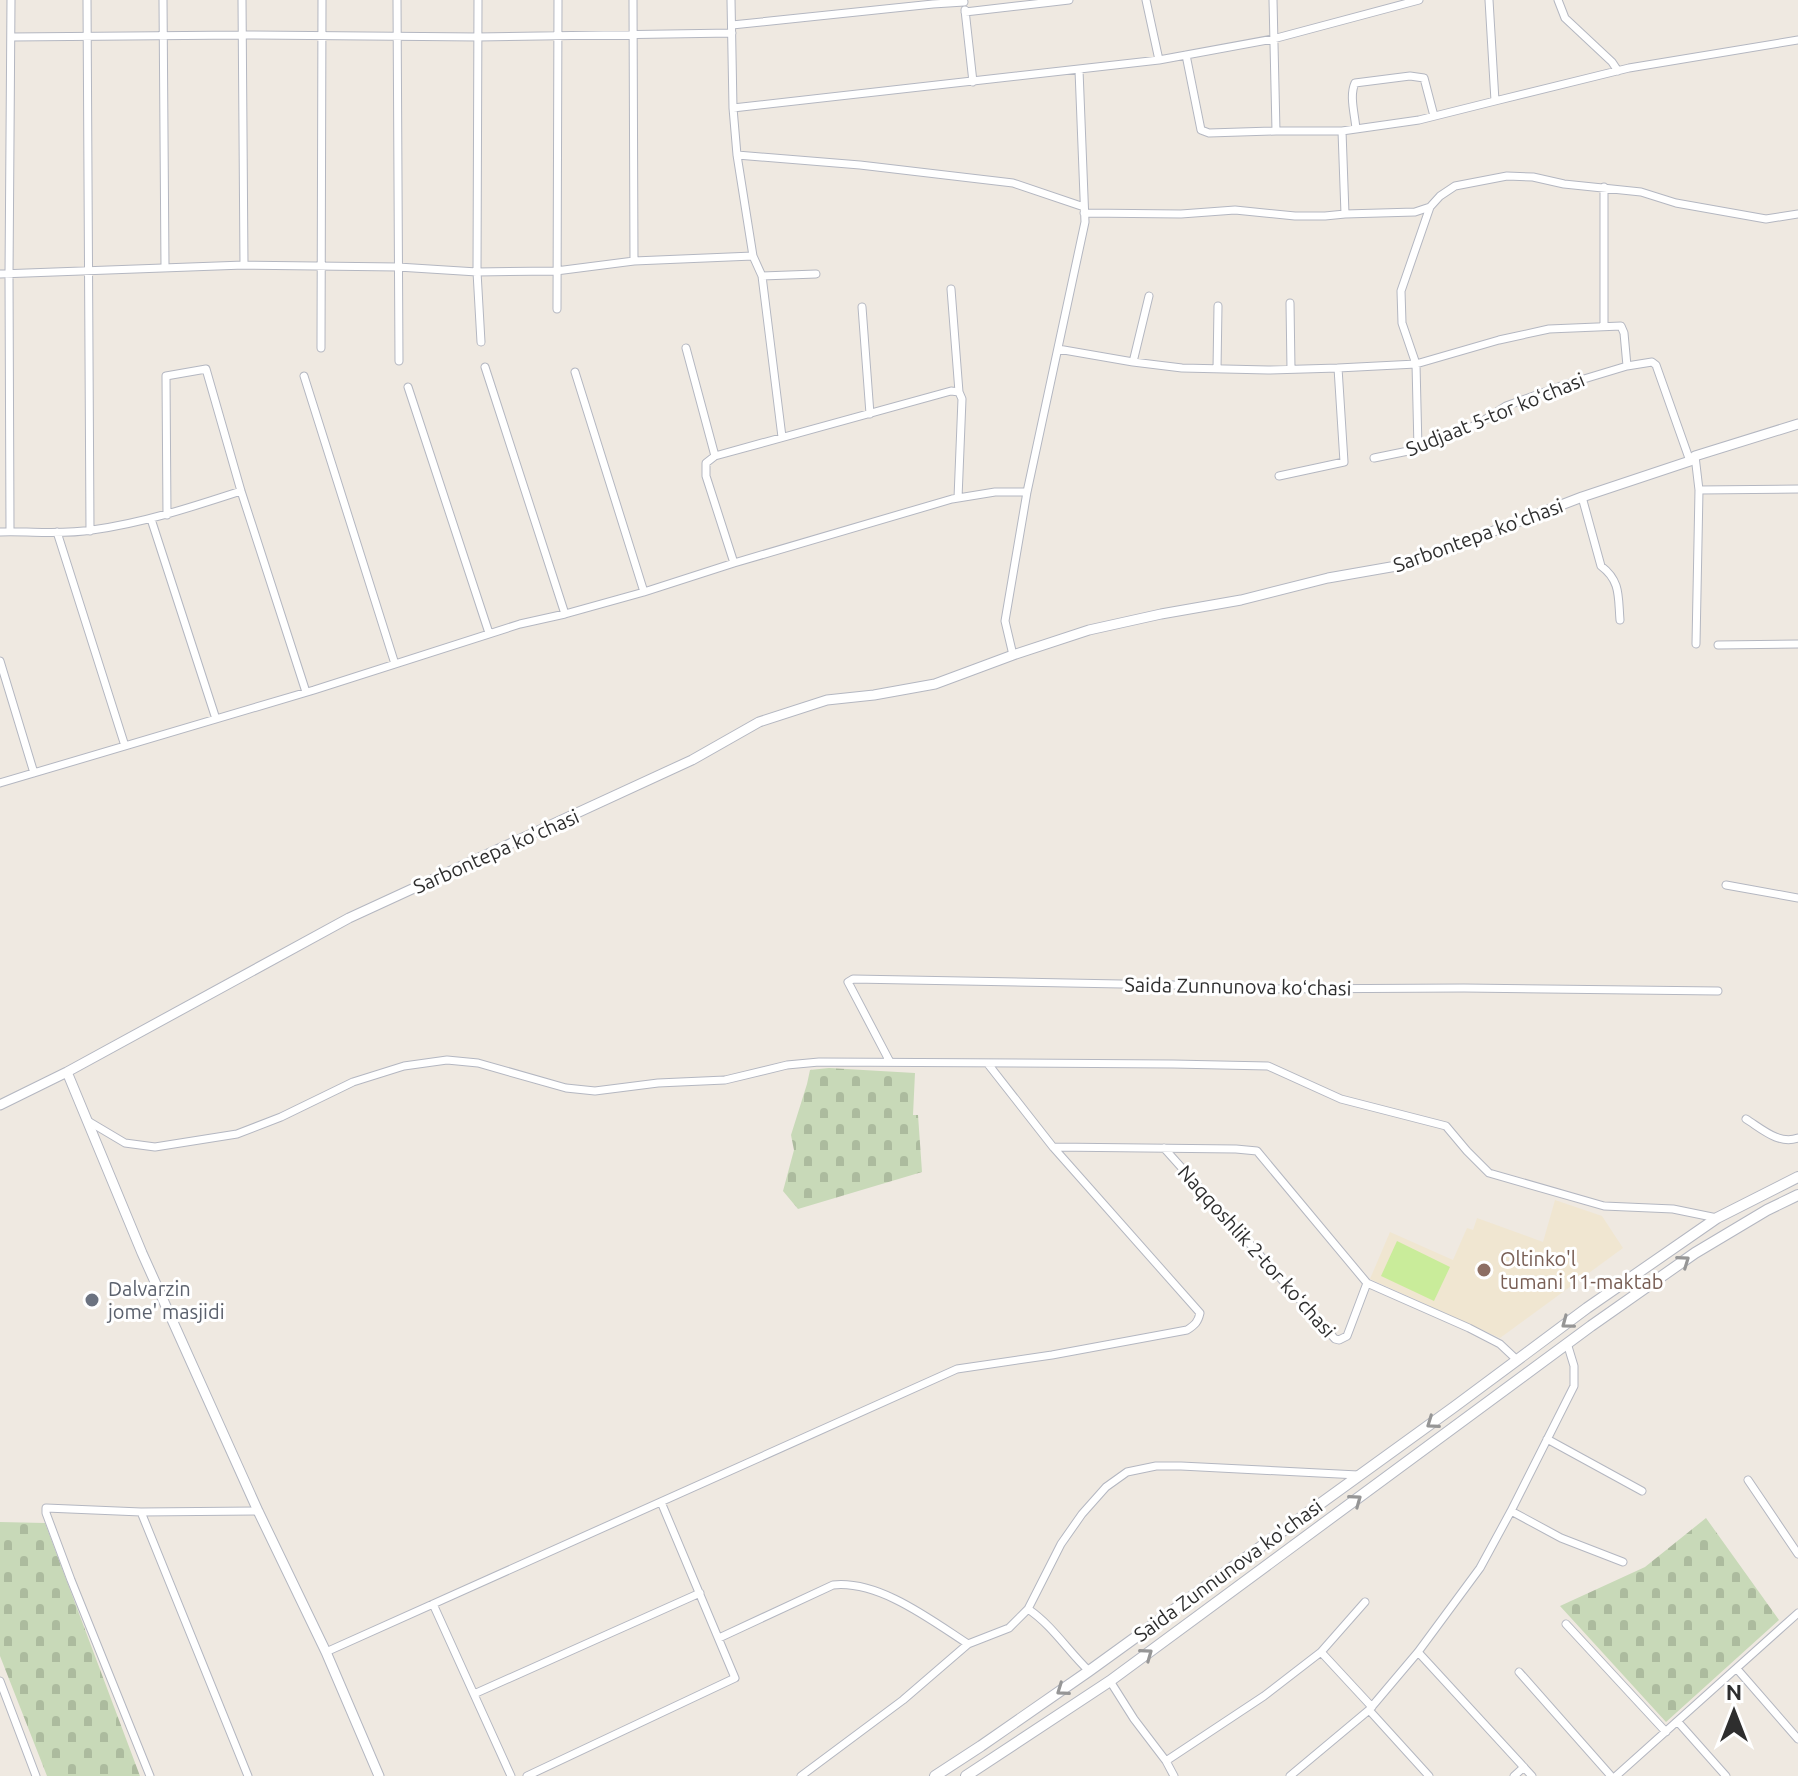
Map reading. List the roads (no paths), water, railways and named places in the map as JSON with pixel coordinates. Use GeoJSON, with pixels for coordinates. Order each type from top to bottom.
{"type":"FeatureCollection","features":[{"type":"Feature","properties":{"kind":"main road","name":"Saida Zunnunova ko'chasi"},"geometry":{"type":"LineString","coordinates":[[935,1776],[1089,1671],[1587,1308],[1717,1218],[1798,1177]]}},
{"type":"Feature","properties":{"kind":"main road","name":"Saida Zunnunova ko'chasi"},"geometry":{"type":"LineString","coordinates":[[966,1776],[1110,1681],[1567,1343],[1695,1253],[1798,1195]]}},
{"type":"Feature","properties":{"kind":"main road"},"geometry":{"type":"LineString","coordinates":[[1454,1407],[1464,1420]]}},
{"type":"Feature","properties":{"kind":"street"},"geometry":{"type":"LineString","coordinates":[[10,531],[4,274],[11,0]]}},
{"type":"Feature","properties":{"kind":"street"},"geometry":{"type":"LineString","coordinates":[[87,0],[90,531]]}},
{"type":"Feature","properties":{"kind":"street"},"geometry":{"type":"LineString","coordinates":[[163,0],[165,267]]}},
{"type":"Feature","properties":{"kind":"street"},"geometry":{"type":"LineString","coordinates":[[242,0],[244,265]]}},
{"type":"Feature","properties":{"kind":"street"},"geometry":{"type":"LineString","coordinates":[[321,348],[322,0]]}},
{"type":"Feature","properties":{"kind":"street"},"geometry":{"type":"LineString","coordinates":[[397,0],[399,361]]}},
{"type":"Feature","properties":{"kind":"street"},"geometry":{"type":"LineString","coordinates":[[478,0],[477,272],[481,342]]}},
{"type":"Feature","properties":{"kind":"street"},"geometry":{"type":"LineString","coordinates":[[557,309],[558,0]]}},
{"type":"Feature","properties":{"kind":"street"},"geometry":{"type":"LineString","coordinates":[[633,0],[634,261]]}},
{"type":"Feature","properties":{"kind":"street"},"geometry":{"type":"LineString","coordinates":[[731,0],[737,155],[753,256],[762,276],[782,437]]}},
{"type":"Feature","properties":{"kind":"street"},"geometry":{"type":"LineString","coordinates":[[965,12],[1069,0]]}},
{"type":"Feature","properties":{"kind":"street"},"geometry":{"type":"LineString","coordinates":[[1146,0],[1159,60]]}},
{"type":"Feature","properties":{"kind":"street"},"geometry":{"type":"LineString","coordinates":[[1273,0],[1276,131]]}},
{"type":"Feature","properties":{"kind":"street"},"geometry":{"type":"LineString","coordinates":[[733,108],[1159,60],[1273,39],[1419,0]]}},
{"type":"Feature","properties":{"kind":"street"},"geometry":{"type":"LineString","coordinates":[[1489,0],[1495,101]]}},
{"type":"Feature","properties":{"kind":"street"},"geometry":{"type":"LineString","coordinates":[[1558,0],[1565,18],[1618,71]]}},
{"type":"Feature","properties":{"kind":"street"},"geometry":{"type":"LineString","coordinates":[[12,37],[634,35],[732,29],[964,1],[973,82]]}},
{"type":"Feature","properties":{"kind":"street"},"geometry":{"type":"LineString","coordinates":[[1186,55],[1201,130],[1209,133],[1342,131],[1434,116],[1618,71],[1798,40]]}},
{"type":"Feature","properties":{"kind":"street"},"geometry":{"type":"LineString","coordinates":[[1013,655],[1005,621],[1027,492],[1085,222],[1079,70]]}},
{"type":"Feature","properties":{"kind":"street"},"geometry":{"type":"LineString","coordinates":[[1356,129],[1355,83],[1410,76],[1424,78],[1434,116]]}},
{"type":"Feature","properties":{"kind":"street"},"geometry":{"type":"LineString","coordinates":[[1342,131],[1345,214]]}},
{"type":"Feature","properties":{"kind":"street"},"geometry":{"type":"LineString","coordinates":[[737,155],[860,165],[1013,183],[1084,210],[1181,214],[1235,210],[1325,216],[1415,212],[1430,207]]}},
{"type":"Feature","properties":{"kind":"street"},"geometry":{"type":"LineString","coordinates":[[1418,449],[1416,364],[1402,323],[1401,291],[1430,207],[1455,186],[1507,176],[1533,177],[1564,184],[1641,192],[1676,203],[1766,219],[1798,214]]}},
{"type":"Feature","properties":{"kind":"street"},"geometry":{"type":"LineString","coordinates":[[1604,187],[1604,326]]}},
{"type":"Feature","properties":{"kind":"street"},"geometry":{"type":"LineString","coordinates":[[4,274],[244,265],[398,267],[477,272],[556,271],[634,261],[753,256]]}},
{"type":"Feature","properties":{"kind":"street"},"geometry":{"type":"LineString","coordinates":[[762,276],[816,274]]}},
{"type":"Feature","properties":{"kind":"street"},"geometry":{"type":"LineString","coordinates":[[951,289],[962,399],[958,498]]}},
{"type":"Feature","properties":{"kind":"street"},"geometry":{"type":"LineString","coordinates":[[1133,362],[1149,296]]}},
{"type":"Feature","properties":{"kind":"street"},"geometry":{"type":"LineString","coordinates":[[1290,303],[1291,369]]}},
{"type":"Feature","properties":{"kind":"street"},"geometry":{"type":"LineString","coordinates":[[1217,369],[1218,306]]}},
{"type":"Feature","properties":{"kind":"street"},"geometry":{"type":"LineString","coordinates":[[862,307],[870,414]]}},
{"type":"Feature","properties":{"kind":"street"},"geometry":{"type":"LineString","coordinates":[[1058,349],[1133,362],[1217,369],[1338,368],[1416,364],[1549,329],[1621,326],[1627,366],[1652,362],[1656,365],[1692,458],[1699,490],[1696,644]]}},
{"type":"Feature","properties":{"kind":"street"},"geometry":{"type":"LineString","coordinates":[[686,348],[715,456]]}},
{"type":"Feature","properties":{"kind":"street","name":"Sudjaat 5-tor koʻchasi"},"geometry":{"type":"LineString","coordinates":[[1374,458],[1418,449],[1478,424],[1506,406],[1627,366]]}},
{"type":"Feature","properties":{"kind":"street"},"geometry":{"type":"LineString","coordinates":[[485,367],[565,614]]}},
{"type":"Feature","properties":{"kind":"street"},"geometry":{"type":"LineString","coordinates":[[1279,476],[1344,462],[1338,368]]}},
{"type":"Feature","properties":{"kind":"street"},"geometry":{"type":"LineString","coordinates":[[167,515],[166,376],[206,369],[241,491],[306,692]]}},
{"type":"Feature","properties":{"kind":"street"},"geometry":{"type":"LineString","coordinates":[[575,372],[644,592]]}},
{"type":"Feature","properties":{"kind":"street"},"geometry":{"type":"LineString","coordinates":[[304,376],[395,664]]}},
{"type":"Feature","properties":{"kind":"street"},"geometry":{"type":"LineString","coordinates":[[408,387],[489,633]]}},
{"type":"Feature","properties":{"kind":"street"},"geometry":{"type":"LineString","coordinates":[[734,563],[706,476],[706,463],[715,456],[951,391],[959,392]]}},
{"type":"Feature","properties":{"kind":"street","name":"Sarbontepa ko'chasi"},"geometry":{"type":"LineString","coordinates":[[0,1105],[67,1072],[349,918],[692,760],[759,722],[827,700],[935,684],[1089,630],[1241,600],[1328,578],[1408,564],[1582,497],[1798,424]]}},
{"type":"Feature","properties":{"kind":"street"},"geometry":{"type":"LineString","coordinates":[[1699,490],[1798,489]]}},
{"type":"Feature","properties":{"kind":"street"},"geometry":{"type":"LineString","coordinates":[[0,532],[90,531],[167,515],[241,491]]}},
{"type":"Feature","properties":{"kind":"street"},"geometry":{"type":"LineString","coordinates":[[0,783],[306,692],[489,633],[644,592],[958,498],[995,492],[1027,492]]}},
{"type":"Feature","properties":{"kind":"street"},"geometry":{"type":"LineString","coordinates":[[1582,497],[1601,566],[1616,582],[1620,620]]}},
{"type":"Feature","properties":{"kind":"street"},"geometry":{"type":"LineString","coordinates":[[151,519],[216,719]]}},
{"type":"Feature","properties":{"kind":"street"},"geometry":{"type":"LineString","coordinates":[[57,532],[125,746]]}},
{"type":"Feature","properties":{"kind":"street"},"geometry":{"type":"LineString","coordinates":[[1718,645],[1798,644]]}},
{"type":"Feature","properties":{"kind":"street"},"geometry":{"type":"LineString","coordinates":[[0,661],[34,773]]}},
{"type":"Feature","properties":{"kind":"street"},"geometry":{"type":"LineString","coordinates":[[1726,885],[1798,898]]}},
{"type":"Feature","properties":{"kind":"street","name":"Saida Zunnunova koʻchasi"},"geometry":{"type":"LineString","coordinates":[[890,1062],[848,982],[853,979],[1263,989],[1718,991]]}},
{"type":"Feature","properties":{"kind":"street"},"geometry":{"type":"LineString","coordinates":[[87,1120],[125,1143],[155,1147],[237,1134],[281,1117],[353,1082],[404,1066],[447,1060],[478,1063],[566,1088],[595,1091],[658,1083],[725,1080],[787,1065],[819,1062],[1268,1066],[1341,1099],[1446,1126],[1489,1173],[1604,1206],[1673,1209],[1717,1218]]}},
{"type":"Feature","properties":{"kind":"street"},"geometry":{"type":"LineString","coordinates":[[326,1652],[957,1369],[1052,1355],[1187,1330],[1194,1326],[1199,1321],[1200,1313],[1053,1147],[988,1064]]}},
{"type":"Feature","properties":{"kind":"street"},"geometry":{"type":"LineString","coordinates":[[67,1072],[142,1253],[258,1511],[326,1652],[379,1776]]}},
{"type":"Feature","properties":{"kind":"street"},"geometry":{"type":"LineString","coordinates":[[1746,1119],[1781,1141],[1798,1138]]}},
{"type":"Feature","properties":{"kind":"street"},"geometry":{"type":"LineString","coordinates":[[1053,1147],[1257,1151],[1367,1283],[1500,1344],[1517,1360]]}},
{"type":"Feature","properties":{"kind":"street","name":"Naqqoshlik 2-tor koʻchasi"},"geometry":{"type":"LineString","coordinates":[[1164,1148],[1335,1339],[1347,1336],[1367,1283]]}},
{"type":"Feature","properties":{"kind":"street"},"geometry":{"type":"LineString","coordinates":[[1290,1776],[1371,1708],[1418,1652],[1480,1568],[1574,1386],[1574,1366],[1567,1343]]}},
{"type":"Feature","properties":{"kind":"street"},"geometry":{"type":"LineString","coordinates":[[1547,1439],[1642,1491]]}},
{"type":"Feature","properties":{"kind":"street"},"geometry":{"type":"LineString","coordinates":[[801,1776],[903,1700],[968,1644],[1009,1628],[1028,1609],[1061,1544],[1082,1514],[1106,1487],[1127,1472],[1156,1466],[1181,1466],[1358,1475]]}},
{"type":"Feature","properties":{"kind":"street"},"geometry":{"type":"LineString","coordinates":[[1748,1480],[1798,1554]]}},
{"type":"Feature","properties":{"kind":"street"},"geometry":{"type":"LineString","coordinates":[[527,1776],[735,1678],[661,1502]]}},
{"type":"Feature","properties":{"kind":"street"},"geometry":{"type":"LineString","coordinates":[[150,1776],[71,1580],[46,1508],[141,1512],[258,1511]]}},
{"type":"Feature","properties":{"kind":"street"},"geometry":{"type":"LineString","coordinates":[[1511,1511],[1561,1538],[1623,1562]]}},
{"type":"Feature","properties":{"kind":"street"},"geometry":{"type":"LineString","coordinates":[[141,1512],[248,1776]]}},
{"type":"Feature","properties":{"kind":"street"},"geometry":{"type":"LineString","coordinates":[[719,1638],[833,1585],[848,1583],[864,1586],[916,1610],[968,1644]]}},
{"type":"Feature","properties":{"kind":"street"},"geometry":{"type":"LineString","coordinates":[[474,1694],[700,1593]]}},
{"type":"Feature","properties":{"kind":"street"},"geometry":{"type":"LineString","coordinates":[[1166,1761],[1264,1696],[1321,1652],[1365,1602]]}},
{"type":"Feature","properties":{"kind":"street"},"geometry":{"type":"LineString","coordinates":[[433,1604],[511,1776]]}},
{"type":"Feature","properties":{"kind":"street"},"geometry":{"type":"LineString","coordinates":[[1028,1609],[1040,1616],[1089,1671]]}},
{"type":"Feature","properties":{"kind":"street"},"geometry":{"type":"LineString","coordinates":[[1519,1672],[1614,1776],[1798,1613]]}},
{"type":"Feature","properties":{"kind":"street"},"geometry":{"type":"LineString","coordinates":[[1566,1624],[1666,1732]]}},
{"type":"Feature","properties":{"kind":"street"},"geometry":{"type":"LineString","coordinates":[[1321,1652],[1429,1776]]}},
{"type":"Feature","properties":{"kind":"street"},"geometry":{"type":"LineString","coordinates":[[1418,1652],[1532,1776]]}},
{"type":"Feature","properties":{"kind":"street"},"geometry":{"type":"LineString","coordinates":[[1737,1669],[1798,1739]]}},
{"type":"Feature","properties":{"kind":"street"},"geometry":{"type":"LineString","coordinates":[[0,1681],[36,1776]]}},
{"type":"Feature","properties":{"kind":"street"},"geometry":{"type":"LineString","coordinates":[[1110,1681],[1174,1776]]}},
{"type":"Feature","properties":{"kind":"street"},"geometry":{"type":"LineString","coordinates":[[1678,1722],[1726,1776]]}},
{"type":"Feature","properties":{"kind":"street"},"geometry":{"type":"LineString","coordinates":[[1514,1776],[1524,1767]]}},
{"type":"Feature","properties":{"kind":"place","name":"Oltinko'l tumani 11-maktab"},"geometry":{"type":"Point","coordinates":[1484,1270]}},
{"type":"Feature","properties":{"kind":"place","name":"Dalvarzin jome' masjidi"},"geometry":{"type":"Point","coordinates":[92,1300]}}]}
